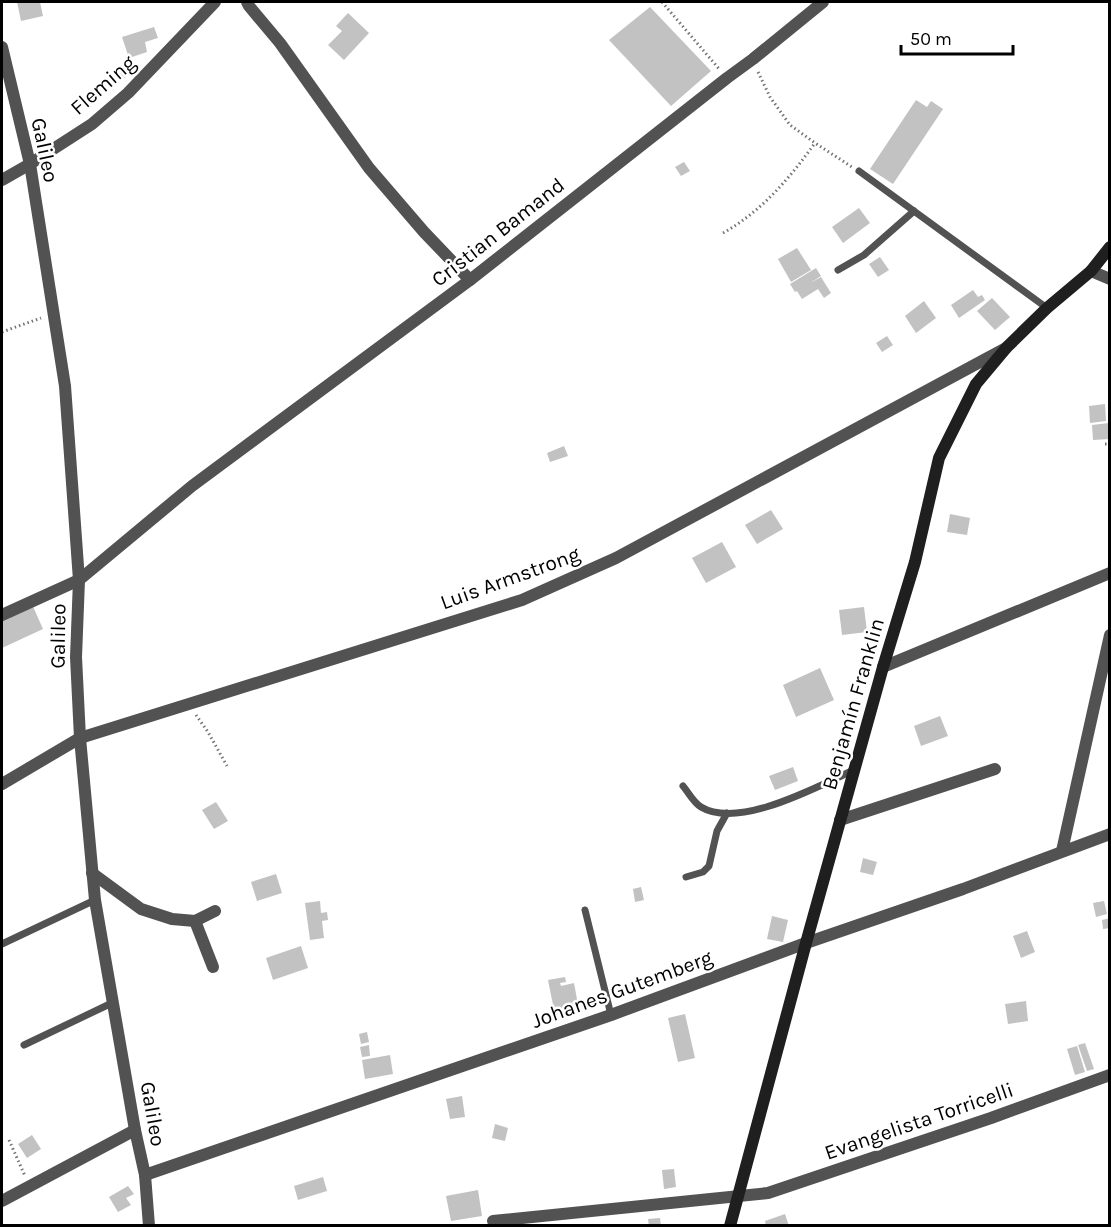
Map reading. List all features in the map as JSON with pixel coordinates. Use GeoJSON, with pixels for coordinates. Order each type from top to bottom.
{"type":"FeatureCollection","features":[{"type":"Feature","properties":{"kind":"street","name":"Fleming"},"geometry":{"type":"LineString","coordinates":[[2,180],[92,124],[128,93],[215,2]]}},
{"type":"Feature","properties":{"kind":"street"},"geometry":{"type":"LineString","coordinates":[[247,2],[280,43],[369,168],[424,232],[470,280]]}},
{"type":"Feature","properties":{"kind":"street","name":"Cristian Bamand"},"geometry":{"type":"LineString","coordinates":[[2,615],[79,580],[192,486],[470,280],[823,2]]}},
{"type":"Feature","properties":{"kind":"street","name":"Galileo"},"geometry":{"type":"LineString","coordinates":[[2,47],[30,164],[66,386],[79,580],[76,657],[80,738],[92,873],[135,1130],[145,1175],[149,1226]]}},
{"type":"Feature","properties":{"kind":"street","name":"Benjamín Franklin"},"geometry":{"type":"LineString","coordinates":[[730,1226],[840,820],[915,562],[939,458],[976,384],[1007,347],[1047,308],[1091,271],[1110,247]]}},
{"type":"Feature","properties":{"kind":"street"},"geometry":{"type":"LineString","coordinates":[[1091,271],[1110,279]]}},
{"type":"Feature","properties":{"kind":"street","name":"Luis Armstrong"},"geometry":{"type":"LineString","coordinates":[[2,784],[80,738],[522,600],[616,558],[1007,347]]}},
{"type":"Feature","properties":{"kind":"street"},"geometry":{"type":"LineString","coordinates":[[883,667],[1110,573]]}},
{"type":"Feature","properties":{"kind":"street"},"geometry":{"type":"LineString","coordinates":[[1062,851],[1110,635]]}},
{"type":"Feature","properties":{"kind":"street"},"geometry":{"type":"LineString","coordinates":[[840,820],[995,769]]}},
{"type":"Feature","properties":{"kind":"street","name":"Johanes Gutemberg"},"geometry":{"type":"LineString","coordinates":[[145,1175],[611,1015],[806,943],[963,890],[1110,834]]}},
{"type":"Feature","properties":{"kind":"street"},"geometry":{"type":"LineString","coordinates":[[92,873],[141,909],[172,919],[195,921],[216,911]]}},
{"type":"Feature","properties":{"kind":"street"},"geometry":{"type":"LineString","coordinates":[[195,921],[213,967]]}},
{"type":"Feature","properties":{"kind":"street","name":"Evangelista Torricelli"},"geometry":{"type":"LineString","coordinates":[[493,1221],[768,1193],[991,1118],[1110,1075]]}},
{"type":"Feature","properties":{"kind":"street"},"geometry":{"type":"LineString","coordinates":[[2,1201],[135,1130]]}},
{"type":"Feature","properties":{"kind":"lane"},"geometry":{"type":"LineString","coordinates":[[859,171],[1047,308]]}},
{"type":"Feature","properties":{"kind":"lane"},"geometry":{"type":"LineString","coordinates":[[838,270],[864,255],[914,211]]}},
{"type":"Feature","properties":{"kind":"lane"},"geometry":{"type":"LineString","coordinates":[[684,786],[700,806],[708,810],[727,813],[773,806],[854,770]]}},
{"type":"Feature","properties":{"kind":"lane"},"geometry":{"type":"LineString","coordinates":[[686,877],[703,872],[709,866],[717,831],[727,813]]}},
{"type":"Feature","properties":{"kind":"lane"},"geometry":{"type":"LineString","coordinates":[[2,944],[95,900]]}},
{"type":"Feature","properties":{"kind":"lane"},"geometry":{"type":"LineString","coordinates":[[585,910],[611,1015]]}},
{"type":"Feature","properties":{"kind":"lane"},"geometry":{"type":"LineString","coordinates":[[24,1045],[114,1002]]}},
{"type":"Feature","properties":{"kind":"path"},"geometry":{"type":"LineString","coordinates":[[662,2],[727,78]]}},
{"type":"Feature","properties":{"kind":"path"},"geometry":{"type":"LineString","coordinates":[[753,59],[770,97],[790,125],[815,144],[859,171]]}},
{"type":"Feature","properties":{"kind":"path"},"geometry":{"type":"LineString","coordinates":[[723,233],[767,201],[792,175],[815,144]]}},
{"type":"Feature","properties":{"kind":"path"},"geometry":{"type":"LineString","coordinates":[[2,332],[54,313]]}},
{"type":"Feature","properties":{"kind":"path"},"geometry":{"type":"LineString","coordinates":[[188,704],[208,732],[227,766]]}},
{"type":"Feature","properties":{"kind":"path"},"geometry":{"type":"LineString","coordinates":[[9,1140],[30,1186]]}},
{"type":"Feature","properties":{"kind":"building"},"geometry":{"type":"Polygon","coordinates":[[[17,2],[40,2],[43,16],[21,21],[17,2]]]}},
{"type":"Feature","properties":{"kind":"building"},"geometry":{"type":"Polygon","coordinates":[[[650,7],[711,71],[671,106],[609,40],[650,7]]]}},
{"type":"Feature","properties":{"kind":"building"},"geometry":{"type":"Polygon","coordinates":[[[348,13],[369,33],[344,60],[328,45],[342,31],[336,26],[348,13]]]}},
{"type":"Feature","properties":{"kind":"building"},"geometry":{"type":"Polygon","coordinates":[[[154,27],[158,38],[145,42],[147,52],[129,58],[122,37],[154,27]]]}},
{"type":"Feature","properties":{"kind":"building"},"geometry":{"type":"Polygon","coordinates":[[[128,65],[132,69],[125,78],[120,74],[128,65]]]}},
{"type":"Feature","properties":{"kind":"building"},"geometry":{"type":"Polygon","coordinates":[[[916,100],[927,107],[931,101],[943,109],[893,184],[870,169],[916,100]]]}},
{"type":"Feature","properties":{"kind":"building"},"geometry":{"type":"Polygon","coordinates":[[[684,162],[690,171],[681,176],[675,167],[684,162]]]}},
{"type":"Feature","properties":{"kind":"building"},"geometry":{"type":"Polygon","coordinates":[[[859,208],[870,223],[843,243],[832,227],[859,208]]]}},
{"type":"Feature","properties":{"kind":"building"},"geometry":{"type":"Polygon","coordinates":[[[797,248],[811,270],[791,282],[778,259],[797,248]]]}},
{"type":"Feature","properties":{"kind":"building"},"geometry":{"type":"Polygon","coordinates":[[[880,257],[889,270],[878,277],[869,264],[880,257]]]}},
{"type":"Feature","properties":{"kind":"building"},"geometry":{"type":"Polygon","coordinates":[[[816,268],[821,276],[810,283],[821,277],[831,293],[824,298],[818,289],[802,299],[790,284],[816,268]]]}},
{"type":"Feature","properties":{"kind":"building"},"geometry":{"type":"Polygon","coordinates":[[[973,290],[978,297],[982,295],[985,300],[959,318],[951,305],[973,290]]]}},
{"type":"Feature","properties":{"kind":"building"},"geometry":{"type":"Polygon","coordinates":[[[992,298],[1010,317],[995,330],[977,311],[992,298]]]}},
{"type":"Feature","properties":{"kind":"building"},"geometry":{"type":"Polygon","coordinates":[[[924,301],[936,318],[916,333],[905,316],[924,301]]]}},
{"type":"Feature","properties":{"kind":"building"},"geometry":{"type":"Polygon","coordinates":[[[887,336],[893,345],[882,352],[876,343],[887,336]]]}},
{"type":"Feature","properties":{"kind":"building"},"geometry":{"type":"Polygon","coordinates":[[[1105,404],[1106,421],[1090,423],[1089,406],[1105,404]]]}},
{"type":"Feature","properties":{"kind":"building"},"geometry":{"type":"Polygon","coordinates":[[[1109,423],[1110,439],[1093,440],[1092,425],[1109,423]]]}},
{"type":"Feature","properties":{"kind":"building"},"geometry":{"type":"Polygon","coordinates":[[[564,446],[568,456],[550,462],[547,453],[564,446]]]}},
{"type":"Feature","properties":{"kind":"building"},"geometry":{"type":"Polygon","coordinates":[[[771,510],[783,529],[757,544],[745,525],[771,510]]]}},
{"type":"Feature","properties":{"kind":"building"},"geometry":{"type":"Polygon","coordinates":[[[950,514],[970,518],[967,535],[947,532],[950,514]]]}},
{"type":"Feature","properties":{"kind":"building"},"geometry":{"type":"Polygon","coordinates":[[[722,542],[736,567],[706,583],[692,558],[722,542]]]}},
{"type":"Feature","properties":{"kind":"building"},"geometry":{"type":"Polygon","coordinates":[[[31,602],[43,629],[2,648],[2,617],[31,602]]]}},
{"type":"Feature","properties":{"kind":"building"},"geometry":{"type":"Polygon","coordinates":[[[864,607],[867,632],[842,635],[839,610],[864,607]]]}},
{"type":"Feature","properties":{"kind":"building"},"geometry":{"type":"Polygon","coordinates":[[[820,668],[834,700],[796,717],[783,685],[820,668]]]}},
{"type":"Feature","properties":{"kind":"building"},"geometry":{"type":"Polygon","coordinates":[[[940,716],[948,736],[921,746],[914,726],[940,716]]]}},
{"type":"Feature","properties":{"kind":"building"},"geometry":{"type":"Polygon","coordinates":[[[793,767],[798,781],[775,790],[769,776],[793,767]]]}},
{"type":"Feature","properties":{"kind":"building"},"geometry":{"type":"Polygon","coordinates":[[[216,802],[228,821],[214,829],[202,810],[216,802]]]}},
{"type":"Feature","properties":{"kind":"building"},"geometry":{"type":"Polygon","coordinates":[[[863,858],[877,862],[873,875],[860,872],[863,858]]]}},
{"type":"Feature","properties":{"kind":"building"},"geometry":{"type":"Polygon","coordinates":[[[276,874],[282,893],[257,901],[251,882],[276,874]]]}},
{"type":"Feature","properties":{"kind":"building"},"geometry":{"type":"Polygon","coordinates":[[[641,887],[644,900],[635,902],[633,889],[641,887]]]}},
{"type":"Feature","properties":{"kind":"building"},"geometry":{"type":"Polygon","coordinates":[[[320,901],[321,913],[327,912],[328,920],[322,921],[324,938],[310,940],[305,903],[320,901]]]}},
{"type":"Feature","properties":{"kind":"building"},"geometry":{"type":"Polygon","coordinates":[[[1104,901],[1107,914],[1096,917],[1093,903],[1104,901]]]}},
{"type":"Feature","properties":{"kind":"building"},"geometry":{"type":"Polygon","coordinates":[[[772,916],[788,920],[783,942],[767,939],[772,916]]]}},
{"type":"Feature","properties":{"kind":"building"},"geometry":{"type":"Polygon","coordinates":[[[1110,918],[1110,928],[1103,929],[1102,920],[1110,918]]]}},
{"type":"Feature","properties":{"kind":"building"},"geometry":{"type":"Polygon","coordinates":[[[1027,931],[1035,952],[1021,958],[1013,936],[1027,931]]]}},
{"type":"Feature","properties":{"kind":"building"},"geometry":{"type":"Polygon","coordinates":[[[301,946],[308,968],[273,980],[266,958],[301,946]]]}},
{"type":"Feature","properties":{"kind":"building"},"geometry":{"type":"Polygon","coordinates":[[[565,977],[566,982],[560,983],[561,986],[574,983],[579,1010],[555,1015],[548,980],[565,977]]]}},
{"type":"Feature","properties":{"kind":"building"},"geometry":{"type":"Polygon","coordinates":[[[1026,1001],[1028,1021],[1008,1024],[1005,1004],[1026,1001]]]}},
{"type":"Feature","properties":{"kind":"building"},"geometry":{"type":"Polygon","coordinates":[[[685,1014],[695,1058],[678,1062],[668,1018],[685,1014]]]}},
{"type":"Feature","properties":{"kind":"building"},"geometry":{"type":"Polygon","coordinates":[[[367,1032],[369,1042],[361,1044],[359,1034],[367,1032]]]}},
{"type":"Feature","properties":{"kind":"building"},"geometry":{"type":"Polygon","coordinates":[[[1085,1043],[1094,1069],[1087,1071],[1078,1045],[1085,1043]]]}},
{"type":"Feature","properties":{"kind":"building"},"geometry":{"type":"Polygon","coordinates":[[[369,1045],[370,1056],[362,1057],[360,1047],[369,1045]]]}},
{"type":"Feature","properties":{"kind":"building"},"geometry":{"type":"Polygon","coordinates":[[[1077,1046],[1085,1072],[1075,1075],[1067,1049],[1077,1046]]]}},
{"type":"Feature","properties":{"kind":"building"},"geometry":{"type":"Polygon","coordinates":[[[390,1055],[393,1074],[365,1079],[362,1060],[390,1055]]]}},
{"type":"Feature","properties":{"kind":"building"},"geometry":{"type":"Polygon","coordinates":[[[462,1096],[465,1117],[450,1119],[446,1099],[462,1096]]]}},
{"type":"Feature","properties":{"kind":"building"},"geometry":{"type":"Polygon","coordinates":[[[495,1124],[508,1128],[505,1141],[492,1138],[495,1124]]]}},
{"type":"Feature","properties":{"kind":"building"},"geometry":{"type":"Polygon","coordinates":[[[32,1135],[41,1149],[27,1158],[18,1144],[32,1135]]]}},
{"type":"Feature","properties":{"kind":"building"},"geometry":{"type":"Polygon","coordinates":[[[674,1169],[676,1187],[664,1189],[662,1170],[674,1169]]]}},
{"type":"Feature","properties":{"kind":"building"},"geometry":{"type":"Polygon","coordinates":[[[323,1177],[327,1191],[298,1200],[294,1186],[323,1177]]]}},
{"type":"Feature","properties":{"kind":"building"},"geometry":{"type":"Polygon","coordinates":[[[128,1186],[134,1194],[126,1198],[131,1205],[118,1212],[109,1197],[128,1186]]]}},
{"type":"Feature","properties":{"kind":"building"},"geometry":{"type":"Polygon","coordinates":[[[478,1190],[482,1216],[451,1221],[446,1196],[478,1190]]]}},
{"type":"Feature","properties":{"kind":"building"},"geometry":{"type":"Polygon","coordinates":[[[785,1214],[789,1226],[766,1226],[765,1221],[785,1214]]]}},
{"type":"Feature","properties":{"kind":"building"},"geometry":{"type":"Polygon","coordinates":[[[660,1218],[661,1226],[649,1226],[648,1219],[660,1218]]]}}]}
